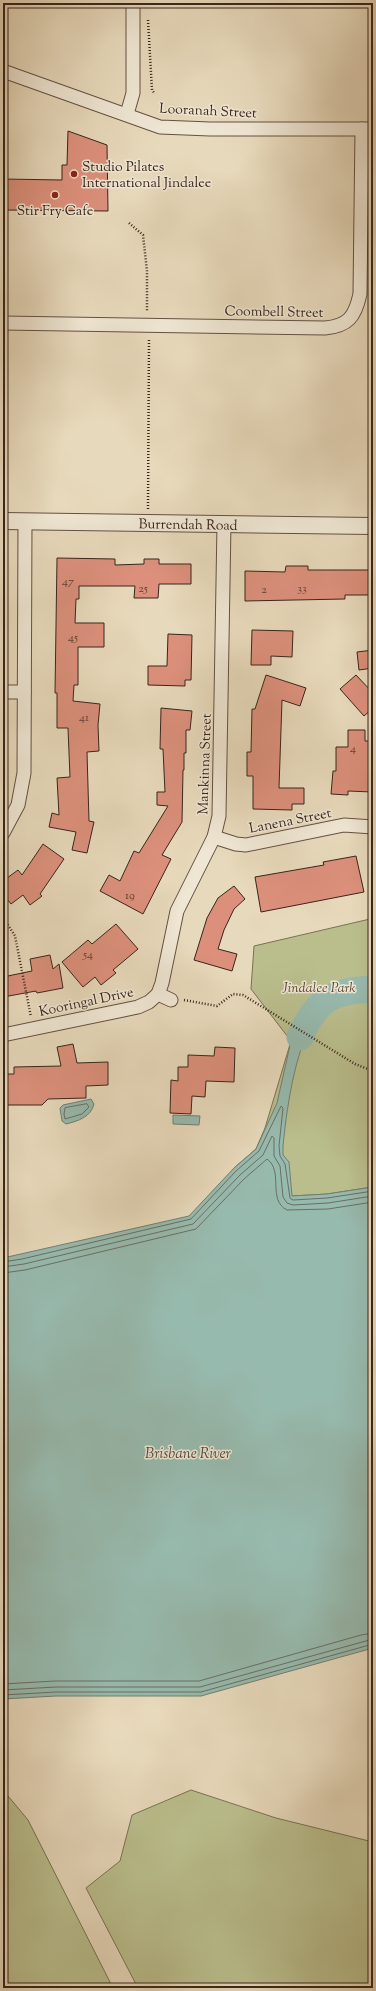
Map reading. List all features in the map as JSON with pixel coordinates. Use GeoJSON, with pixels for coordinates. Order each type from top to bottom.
{"type":"FeatureCollection","features":[{"type":"Feature","properties":{"kind":"street"},"geometry":{"type":"LineString","coordinates":[[127,114],[133,93],[132,3]]}},
{"type":"Feature","properties":{"kind":"street","name":"Looranah Street"},"geometry":{"type":"LineString","coordinates":[[3,71],[160,127],[210,129],[367,129]]}},
{"type":"Feature","properties":{"kind":"street","name":"Coombell Street"},"geometry":{"type":"LineString","coordinates":[[3,323],[324,328],[340,325],[351,318],[357,308],[360,294],[367,129]]}},
{"type":"Feature","properties":{"kind":"street","name":"Burrendah Road"},"geometry":{"type":"LineString","coordinates":[[3,521],[373,526]]}},
{"type":"Feature","properties":{"kind":"street"},"geometry":{"type":"LineString","coordinates":[[3,832],[15,814],[23,784],[25,521]]}},
{"type":"Feature","properties":{"kind":"street","name":"Mankinna Street"},"geometry":{"type":"LineString","coordinates":[[158,994],[162,983],[177,911],[214,837],[218,825],[220,805],[224,524]]}},
{"type":"Feature","properties":{"kind":"street"},"geometry":{"type":"LineString","coordinates":[[3,692],[24,692]]}},
{"type":"Feature","properties":{"kind":"street","name":"Lanena Street"},"geometry":{"type":"LineString","coordinates":[[214,837],[236,844],[246,845],[344,825],[373,827]]}},
{"type":"Feature","properties":{"kind":"street"},"geometry":{"type":"LineString","coordinates":[[158,994],[171,1000]]}},
{"type":"Feature","properties":{"kind":"street","name":"Kooringal Drive"},"geometry":{"type":"LineString","coordinates":[[3,1035],[138,1007],[149,1002],[158,994]]}},
{"type":"Feature","properties":{"kind":"path"},"geometry":{"type":"LineString","coordinates":[[148,17],[152,90],[155,94]]}},
{"type":"Feature","properties":{"kind":"path"},"geometry":{"type":"LineString","coordinates":[[129,223],[143,235],[147,270],[147,312]]}},
{"type":"Feature","properties":{"kind":"path"},"geometry":{"type":"LineString","coordinates":[[148,523],[149,336]]}},
{"type":"Feature","properties":{"kind":"path"},"geometry":{"type":"LineString","coordinates":[[3,918],[15,936],[32,1029]]}},
{"type":"Feature","properties":{"kind":"path"},"geometry":{"type":"LineString","coordinates":[[171,1000],[186,1000],[211,1007],[222,1004],[233,994],[243,995],[347,1060],[366,1070],[373,1071]]}},
{"type":"Feature","properties":{"kind":"green space","name":"Jindalee Park"},"geometry":{"type":"Polygon","coordinates":[[[373,919],[373,1187],[327,1194],[292,1196],[234,1168],[256,1149],[265,1128],[291,1041],[251,989],[254,946],[373,919]]]}},
{"type":"Feature","properties":{"kind":"green space"},"geometry":{"type":"Polygon","coordinates":[[[3,1790],[28,1820],[113,1988],[3,1988],[3,1790]]]}},
{"type":"Feature","properties":{"kind":"green space"},"geometry":{"type":"Polygon","coordinates":[[[191,1790],[276,1818],[373,1842],[373,1988],[138,1988],[86,1888],[120,1861],[132,1815],[191,1790]]]}},
{"type":"Feature","properties":{"kind":"water","name":"Brisbane River"},"geometry":{"type":"Polygon","coordinates":[[[319,1005],[304,1039],[294,1074],[288,1109],[283,1155],[289,1162],[292,1196],[327,1194],[373,1187],[373,1648],[201,1696],[56,1696],[3,1699],[3,1258],[189,1216],[234,1168],[256,1149],[277,1103],[291,1041],[302,1023],[319,1005]]]}},
{"type":"Feature","properties":{"kind":"water"},"geometry":{"type":"Polygon","coordinates":[[[91,1099],[94,1104],[87,1115],[79,1120],[66,1124],[62,1121],[60,1108],[63,1105],[91,1099]]]}},
{"type":"Feature","properties":{"kind":"water"},"geometry":{"type":"Polygon","coordinates":[[[173,1115],[200,1116],[199,1125],[173,1124],[173,1115]]]}},
{"type":"Feature","properties":{"kind":"building"},"geometry":{"type":"Polygon","coordinates":[[[68,131],[107,145],[108,211],[3,210],[3,179],[62,180],[62,165],[67,165],[68,131]]]}},
{"type":"Feature","properties":{"kind":"building"},"geometry":{"type":"Polygon","coordinates":[[[57,558],[115,559],[115,565],[144,564],[144,559],[159,559],[159,564],[191,564],[191,584],[159,584],[158,598],[134,598],[135,586],[79,586],[79,599],[76,599],[75,623],[104,623],[104,647],[78,647],[78,685],[74,685],[73,701],[100,704],[98,725],[99,751],[87,752],[89,821],[94,822],[87,853],[72,850],[76,832],[49,827],[52,813],[59,815],[57,778],[70,777],[68,728],[57,728],[57,693],[55,693],[57,558]]]}},
{"type":"Feature","properties":{"kind":"building"},"geometry":{"type":"Polygon","coordinates":[[[286,566],[308,566],[308,570],[373,570],[373,595],[345,595],[345,599],[245,601],[245,571],[285,572],[286,566]]]}},
{"type":"Feature","properties":{"kind":"building"},"geometry":{"type":"Polygon","coordinates":[[[252,630],[293,631],[292,657],[271,656],[271,665],[251,665],[252,630]]]}},
{"type":"Feature","properties":{"kind":"building"},"geometry":{"type":"Polygon","coordinates":[[[168,634],[192,635],[191,680],[185,680],[185,686],[148,685],[148,666],[167,666],[168,634]]]}},
{"type":"Feature","properties":{"kind":"building"},"geometry":{"type":"Polygon","coordinates":[[[373,650],[373,668],[359,670],[357,652],[373,650]]]}},
{"type":"Feature","properties":{"kind":"building"},"geometry":{"type":"Polygon","coordinates":[[[266,675],[306,688],[300,706],[282,700],[279,788],[304,788],[304,804],[292,804],[292,810],[253,809],[253,776],[247,776],[247,752],[251,752],[252,709],[255,709],[266,675]]]}},
{"type":"Feature","properties":{"kind":"building"},"geometry":{"type":"Polygon","coordinates":[[[356,675],[373,693],[373,708],[364,716],[340,689],[356,675]]]}},
{"type":"Feature","properties":{"kind":"building"},"geometry":{"type":"Polygon","coordinates":[[[161,708],[192,711],[190,730],[186,730],[186,753],[184,753],[183,770],[182,822],[162,855],[171,859],[143,914],[100,891],[109,875],[120,881],[134,851],[139,853],[168,806],[157,805],[157,792],[165,792],[163,749],[160,749],[161,708]]]}},
{"type":"Feature","properties":{"kind":"building"},"geometry":{"type":"Polygon","coordinates":[[[348,730],[365,730],[365,741],[371,741],[372,792],[348,791],[348,795],[331,794],[333,771],[336,771],[336,747],[348,747],[348,730]]]}},
{"type":"Feature","properties":{"kind":"building"},"geometry":{"type":"Polygon","coordinates":[[[43,844],[64,859],[40,894],[42,896],[30,905],[23,895],[11,904],[3,894],[3,881],[18,870],[22,875],[43,844]]]}},
{"type":"Feature","properties":{"kind":"building"},"geometry":{"type":"Polygon","coordinates":[[[356,856],[364,892],[261,912],[255,877],[324,865],[323,862],[356,856]]]}},
{"type":"Feature","properties":{"kind":"building"},"geometry":{"type":"Polygon","coordinates":[[[234,886],[245,899],[234,909],[224,930],[218,949],[237,954],[232,971],[194,960],[207,918],[218,898],[234,886]]]}},
{"type":"Feature","properties":{"kind":"building"},"geometry":{"type":"Polygon","coordinates":[[[116,924],[138,949],[113,970],[116,973],[101,985],[95,977],[83,987],[62,962],[88,940],[92,944],[116,924]]]}},
{"type":"Feature","properties":{"kind":"building"},"geometry":{"type":"Polygon","coordinates":[[[50,955],[53,969],[59,964],[63,988],[3,997],[3,977],[32,971],[30,959],[50,955]]]}},
{"type":"Feature","properties":{"kind":"building"},"geometry":{"type":"Polygon","coordinates":[[[73,1044],[77,1063],[108,1062],[108,1085],[86,1086],[86,1098],[48,1099],[42,1105],[3,1105],[3,1074],[14,1074],[14,1067],[61,1066],[57,1047],[73,1044]]]}},
{"type":"Feature","properties":{"kind":"building"},"geometry":{"type":"Polygon","coordinates":[[[215,1047],[235,1048],[234,1082],[206,1081],[205,1097],[192,1096],[191,1114],[170,1113],[171,1080],[178,1081],[178,1067],[188,1067],[188,1055],[214,1056],[215,1047]]]}},
{"type":"Feature","properties":{"kind":"waterway"},"geometry":{"type":"LineString","coordinates":[[300,1037],[313,1013],[328,999],[347,992],[373,989]]}},
{"type":"Feature","properties":{"kind":"place","name":"Studio Pilates International Jindalee"},"geometry":{"type":"Point","coordinates":[74,174]}},
{"type":"Feature","properties":{"kind":"place","name":"Stir Fry Cafe"},"geometry":{"type":"Point","coordinates":[55,195]}}]}
